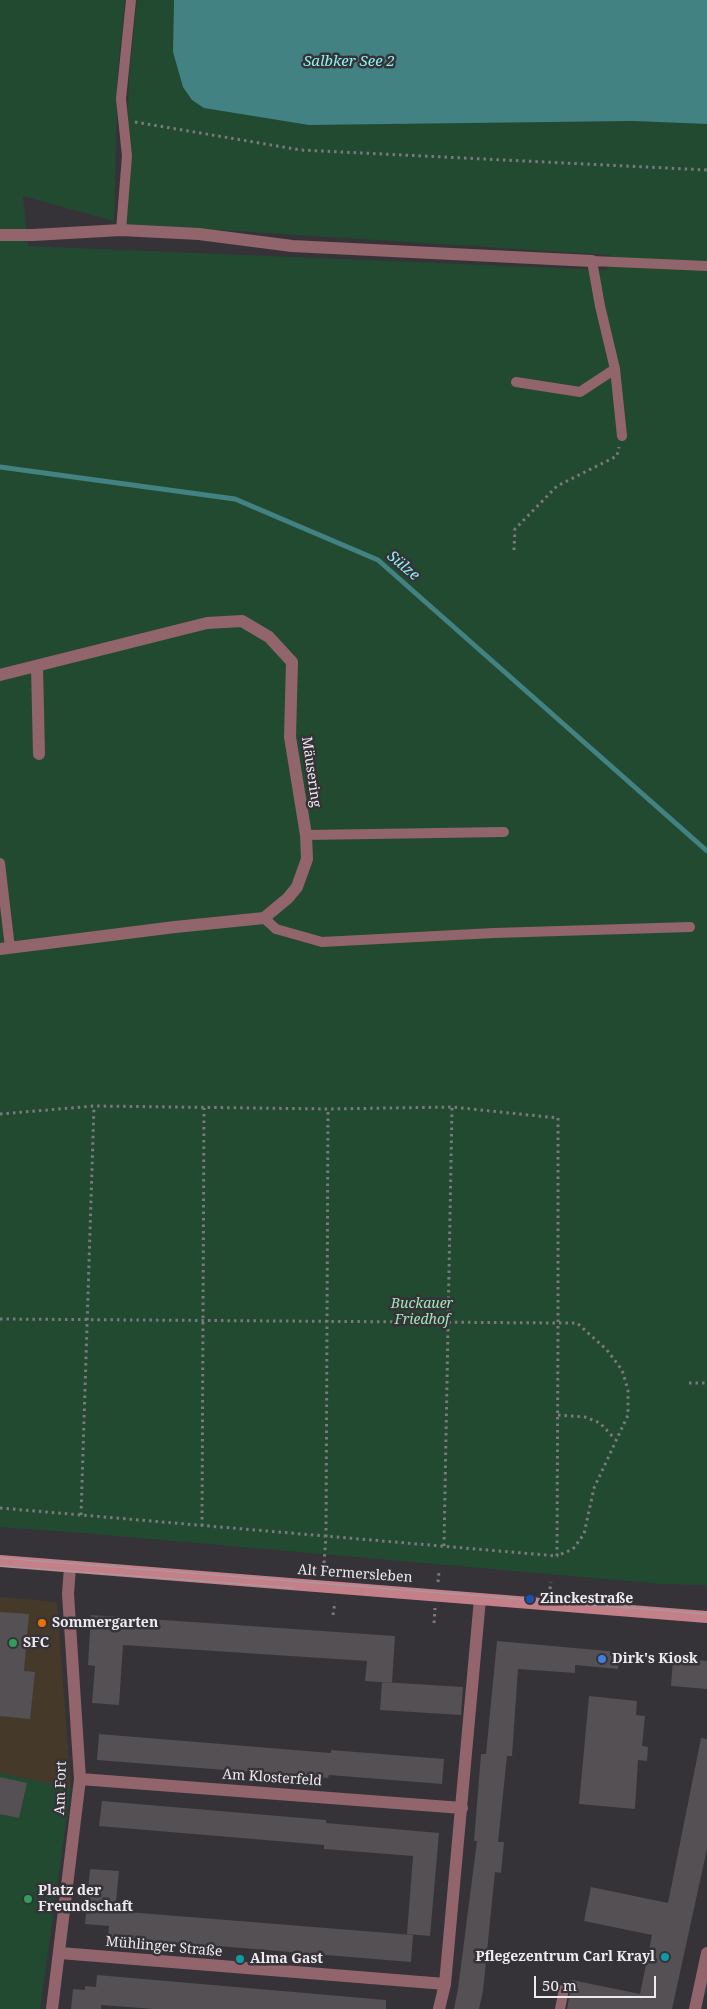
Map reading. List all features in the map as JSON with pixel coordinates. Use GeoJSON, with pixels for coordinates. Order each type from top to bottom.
{"type":"FeatureCollection","features":[{"type":"Feature","properties":{"kind":"main road","name":"Alt Fermersleben"},"geometry":{"type":"LineString","coordinates":[[0,1561],[707,1617]]}},
{"type":"Feature","properties":{"kind":"street"},"geometry":{"type":"LineString","coordinates":[[0,235],[121,230],[199,234],[292,246],[592,261]]}},
{"type":"Feature","properties":{"kind":"street","name":"Mäusering"},"geometry":{"type":"LineString","coordinates":[[0,675],[207,623],[242,621],[269,637],[292,662],[290,737],[306,835],[307,859],[297,887],[288,898],[264,918]]}},
{"type":"Feature","properties":{"kind":"street"},"geometry":{"type":"LineString","coordinates":[[37,666],[38,754]]}},
{"type":"Feature","properties":{"kind":"street"},"geometry":{"type":"LineString","coordinates":[[5,949],[175,927],[264,918]]}},
{"type":"Feature","properties":{"kind":"street","name":"Am Fort"},"geometry":{"type":"LineString","coordinates":[[52,2009],[80,1779],[68,1594],[70,1567]]}},
{"type":"Feature","properties":{"kind":"street"},"geometry":{"type":"LineString","coordinates":[[439,2009],[445,1984],[480,1599]]}},
{"type":"Feature","properties":{"kind":"street","name":"Am Klosterfeld"},"geometry":{"type":"LineString","coordinates":[[80,1779],[462,1808]]}},
{"type":"Feature","properties":{"kind":"street","name":"Mühlinger Straße"},"geometry":{"type":"LineString","coordinates":[[60,1953],[445,1984]]}},
{"type":"Feature","properties":{"kind":"street"},"geometry":{"type":"LineString","coordinates":[[695,2009],[707,1953]]}},
{"type":"Feature","properties":{"kind":"lane"},"geometry":{"type":"LineString","coordinates":[[121,230],[127,156],[122,120],[122,99],[131,0]]}},
{"type":"Feature","properties":{"kind":"lane"},"geometry":{"type":"LineString","coordinates":[[622,436],[615,369],[600,306],[592,261],[707,266]]}},
{"type":"Feature","properties":{"kind":"lane"},"geometry":{"type":"LineString","coordinates":[[516,382],[580,392],[615,369]]}},
{"type":"Feature","properties":{"kind":"lane"},"geometry":{"type":"LineString","coordinates":[[306,835],[504,832]]}},
{"type":"Feature","properties":{"kind":"lane"},"geometry":{"type":"LineString","coordinates":[[0,863],[5,949]]}},
{"type":"Feature","properties":{"kind":"lane"},"geometry":{"type":"LineString","coordinates":[[264,918],[276,929],[322,942],[494,933],[690,927]]}},
{"type":"Feature","properties":{"kind":"lane"},"geometry":{"type":"LineString","coordinates":[[560,2009],[564,1989]]}},
{"type":"Feature","properties":{"kind":"path"},"geometry":{"type":"LineString","coordinates":[[122,120],[302,150],[707,170]]}},
{"type":"Feature","properties":{"kind":"path"},"geometry":{"type":"LineString","coordinates":[[514,550],[515,529],[557,486],[617,456],[622,436]]}},
{"type":"Feature","properties":{"kind":"path"},"geometry":{"type":"LineString","coordinates":[[81,1515],[94,1106]]}},
{"type":"Feature","properties":{"kind":"path"},"geometry":{"type":"LineString","coordinates":[[0,1114],[94,1106],[328,1109],[452,1107],[558,1118],[557,1556]]}},
{"type":"Feature","properties":{"kind":"path"},"geometry":{"type":"LineString","coordinates":[[444,1547],[452,1107]]}},
{"type":"Feature","properties":{"kind":"path"},"geometry":{"type":"LineString","coordinates":[[202,1526],[204,1108]]}},
{"type":"Feature","properties":{"kind":"path"},"geometry":{"type":"LineString","coordinates":[[324,1563],[326,1536],[328,1109]]}},
{"type":"Feature","properties":{"kind":"path"},"geometry":{"type":"LineString","coordinates":[[0,1319],[577,1323],[608,1350],[622,1370],[628,1390],[628,1415],[615,1438],[594,1488],[584,1534],[573,1550],[557,1556],[0,1508]]}},
{"type":"Feature","properties":{"kind":"path"},"geometry":{"type":"LineString","coordinates":[[689,1383],[707,1383]]}},
{"type":"Feature","properties":{"kind":"path"},"geometry":{"type":"LineString","coordinates":[[558,1416],[585,1417],[600,1423],[615,1438]]}},
{"type":"Feature","properties":{"kind":"path"},"geometry":{"type":"LineString","coordinates":[[550,1589],[551,1582]]}},
{"type":"Feature","properties":{"kind":"path"},"geometry":{"type":"LineString","coordinates":[[333,1615],[335,1602]]}},
{"type":"Feature","properties":{"kind":"shaded area"},"geometry":{"type":"Polygon","coordinates":[[[0,1597],[57,1602],[71,1788],[0,1773],[0,1597]]]}},
{"type":"Feature","properties":{"kind":"green space","name":"Buckauer Friedhof"},"geometry":{"type":"Polygon","coordinates":[[[0,0],[125,0],[118,68],[114,221],[23,196],[28,246],[607,270],[610,255],[189,228],[125,226],[129,78],[137,0],[174,0],[173,52],[309,125],[633,121],[707,124],[707,1585],[662,1584],[0,1527],[0,0]]]}},
{"type":"Feature","properties":{"kind":"green space","name":"Platz der Freundschaft"},"geometry":{"type":"Polygon","coordinates":[[[0,1773],[71,1788],[40,2009],[0,2009],[0,1773]]]}},
{"type":"Feature","properties":{"kind":"water","name":"Salbker See 2"},"geometry":{"type":"Polygon","coordinates":[[[174,0],[707,0],[707,124],[633,121],[309,125],[204,108],[192,100],[183,87],[173,52],[174,0]]]}},
{"type":"Feature","properties":{"kind":"building","name":"SFC"},"geometry":{"type":"Polygon","coordinates":[[[0,1612],[29,1614],[24,1671],[35,1672],[30,1719],[0,1716],[0,1612]]]}},
{"type":"Feature","properties":{"kind":"building"},"geometry":{"type":"Polygon","coordinates":[[[91,1615],[395,1636],[392,1683],[365,1681],[367,1661],[123,1645],[119,1705],[92,1703],[95,1666],[88,1665],[91,1615]]]}},
{"type":"Feature","properties":{"kind":"building"},"geometry":{"type":"Polygon","coordinates":[[[497,1641],[619,1652],[618,1669],[575,1665],[575,1673],[518,1669],[512,1756],[507,1756],[498,1842],[504,1842],[501,1873],[495,1872],[483,1991],[479,2009],[454,2009],[477,1841],[474,1841],[481,1754],[486,1754],[497,1641]]]}},
{"type":"Feature","properties":{"kind":"building"},"geometry":{"type":"Polygon","coordinates":[[[673,1658],[707,1661],[707,1689],[671,1686],[673,1658]]]}},
{"type":"Feature","properties":{"kind":"building"},"geometry":{"type":"Polygon","coordinates":[[[382,1682],[463,1687],[461,1715],[380,1710],[382,1682]]]}},
{"type":"Feature","properties":{"kind":"building"},"geometry":{"type":"Polygon","coordinates":[[[589,1696],[637,1701],[636,1715],[645,1716],[642,1746],[648,1747],[647,1761],[638,1760],[635,1809],[579,1804],[589,1696]]]}},
{"type":"Feature","properties":{"kind":"building"},"geometry":{"type":"Polygon","coordinates":[[[99,1734],[331,1753],[331,1750],[444,1759],[442,1784],[329,1775],[328,1778],[97,1760],[99,1734]]]}},
{"type":"Feature","properties":{"kind":"building","name":"Pflegezentrum Carl Krayl"},"geometry":{"type":"Polygon","coordinates":[[[701,1738],[707,1739],[707,1849],[672,2009],[567,2009],[572,1980],[640,1994],[652,1935],[584,1921],[591,1887],[668,1903],[701,1738]]]}},
{"type":"Feature","properties":{"kind":"building"},"geometry":{"type":"Polygon","coordinates":[[[0,1777],[27,1783],[19,1818],[0,1814],[0,1777]]]}},
{"type":"Feature","properties":{"kind":"building"},"geometry":{"type":"Polygon","coordinates":[[[102,1801],[326,1820],[326,1823],[439,1833],[430,1936],[407,1934],[413,1856],[324,1849],[324,1845],[99,1826],[102,1801]]]}},
{"type":"Feature","properties":{"kind":"building"},"geometry":{"type":"Polygon","coordinates":[[[90,1869],[119,1871],[115,1911],[413,1935],[411,1962],[108,1937],[109,1926],[85,1924],[90,1869]]]}},
{"type":"Feature","properties":{"kind":"building"},"geometry":{"type":"Polygon","coordinates":[[[97,1975],[386,2000],[386,2009],[154,2009],[101,2005],[101,2009],[71,2009],[73,1989],[85,1990],[85,1986],[96,1987],[97,1975]]]}},
{"type":"Feature","properties":{"kind":"waterway","name":"Sülze"},"geometry":{"type":"LineString","coordinates":[[0,467],[235,499],[378,560],[707,851]]}},
{"type":"Feature","properties":{"kind":"tram line"},"geometry":{"type":"LineString","coordinates":[[0,1558],[707,1614]]}},
{"type":"Feature","properties":{"kind":"tram line"},"geometry":{"type":"LineString","coordinates":[[0,1566],[294,1588]]}},
{"type":"Feature","properties":{"kind":"place","name":"Zinckestraße"},"geometry":{"type":"Point","coordinates":[530,1599]}},
{"type":"Feature","properties":{"kind":"place","name":"Sommergarten"},"geometry":{"type":"Point","coordinates":[42,1623]}},
{"type":"Feature","properties":{"kind":"place","name":"SFC"},"geometry":{"type":"Point","coordinates":[13,1643]}},
{"type":"Feature","properties":{"kind":"place","name":"Dirk's Kiosk"},"geometry":{"type":"Point","coordinates":[602,1659]}},
{"type":"Feature","properties":{"kind":"place","name":"Platz der Freundschaft"},"geometry":{"type":"Point","coordinates":[28,1899]}},
{"type":"Feature","properties":{"kind":"place","name":"Pflegezentrum Carl Krayl"},"geometry":{"type":"Point","coordinates":[665,1957]}},
{"type":"Feature","properties":{"kind":"place","name":"Alma Gast"},"geometry":{"type":"Point","coordinates":[240,1959]}}]}
